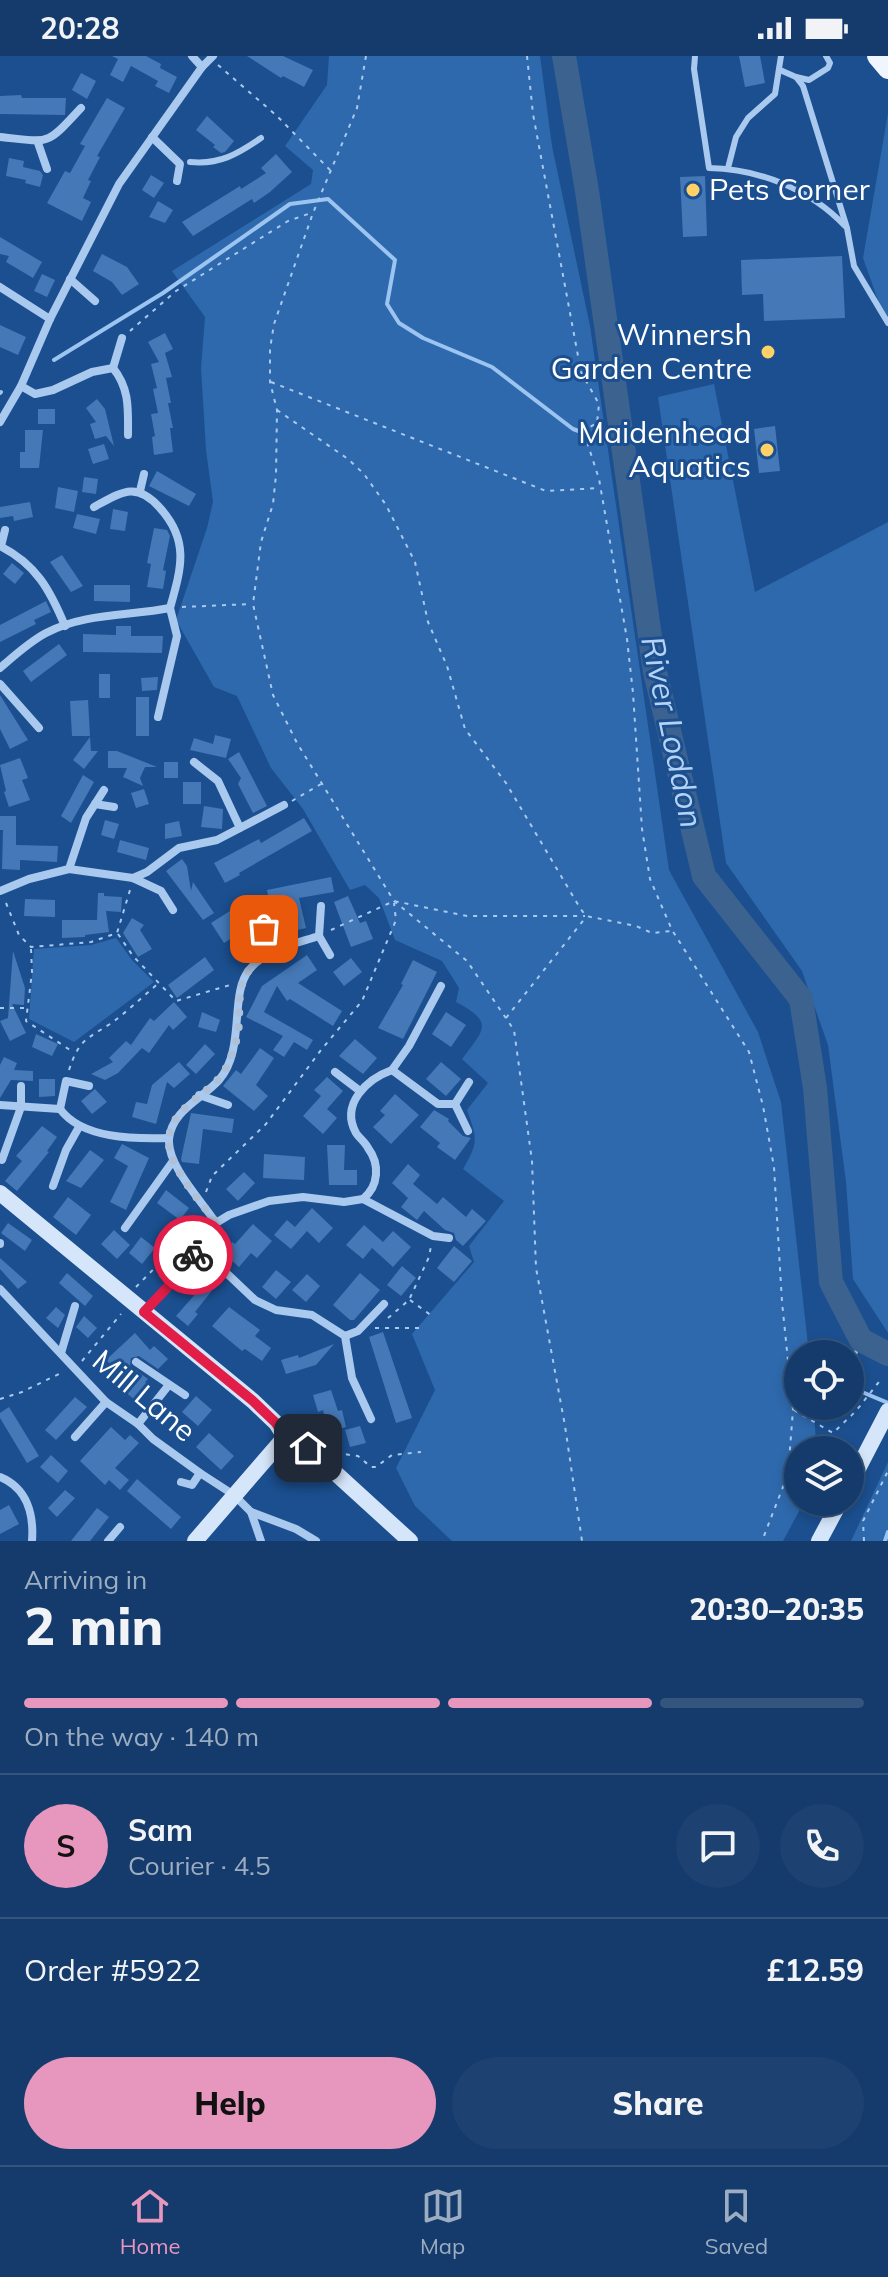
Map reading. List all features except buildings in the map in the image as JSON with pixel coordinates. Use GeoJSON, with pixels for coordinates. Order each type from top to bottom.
{"type":"FeatureCollection","features":[{"type":"Feature","properties":{"kind":"main road"},"geometry":{"type":"LineString","coordinates":[[877,56],[888,69]]}},
{"type":"Feature","properties":{"kind":"street"},"geometry":{"type":"LineString","coordinates":[[192,56],[202,67]]}},
{"type":"Feature","properties":{"kind":"street"},"geometry":{"type":"LineString","coordinates":[[0,422],[21,386],[50,319],[119,184],[212,57]]}},
{"type":"Feature","properties":{"kind":"street"},"geometry":{"type":"LineString","coordinates":[[0,137],[38,143],[58,133],[81,108]]}},
{"type":"Feature","properties":{"kind":"street"},"geometry":{"type":"LineString","coordinates":[[152,137],[185,163],[177,181]]}},
{"type":"Feature","properties":{"kind":"street"},"geometry":{"type":"LineString","coordinates":[[38,143],[47,169]]}},
{"type":"Feature","properties":{"kind":"street"},"geometry":{"type":"LineString","coordinates":[[70,279],[95,301]]}},
{"type":"Feature","properties":{"kind":"street"},"geometry":{"type":"LineString","coordinates":[[0,287],[50,319]]}},
{"type":"Feature","properties":{"kind":"street"},"geometry":{"type":"LineString","coordinates":[[113,368],[122,338]]}},
{"type":"Feature","properties":{"kind":"street"},"geometry":{"type":"LineString","coordinates":[[21,386],[35,394],[53,390],[92,372],[113,368]]}},
{"type":"Feature","properties":{"kind":"street"},"geometry":{"type":"LineString","coordinates":[[113,368],[122,378],[127,393],[128,435]]}},
{"type":"Feature","properties":{"kind":"street"},"geometry":{"type":"LineString","coordinates":[[140,491],[144,474]]}},
{"type":"Feature","properties":{"kind":"street"},"geometry":{"type":"LineString","coordinates":[[94,507],[121,492],[140,491],[170,519],[178,533],[180,565],[170,608],[177,636],[158,717]]}},
{"type":"Feature","properties":{"kind":"street"},"geometry":{"type":"LineString","coordinates":[[5,530],[1,546],[40,577],[50,590],[65,626]]}},
{"type":"Feature","properties":{"kind":"street"},"geometry":{"type":"LineString","coordinates":[[0,668],[46,633],[65,626],[98,617],[170,608]]}},
{"type":"Feature","properties":{"kind":"street"},"geometry":{"type":"LineString","coordinates":[[0,684],[39,728]]}},
{"type":"Feature","properties":{"kind":"street"},"geometry":{"type":"LineString","coordinates":[[194,762],[218,781],[240,828]]}},
{"type":"Feature","properties":{"kind":"street"},"geometry":{"type":"LineString","coordinates":[[69,869],[77,841],[104,790]]}},
{"type":"Feature","properties":{"kind":"street"},"geometry":{"type":"LineString","coordinates":[[95,804],[114,807]]}},
{"type":"Feature","properties":{"kind":"street"},"geometry":{"type":"LineString","coordinates":[[133,878],[147,872],[179,848],[217,840],[284,805]]}},
{"type":"Feature","properties":{"kind":"street"},"geometry":{"type":"LineString","coordinates":[[0,890],[69,869],[133,878],[161,891],[173,910]]}},
{"type":"Feature","properties":{"kind":"street"},"geometry":{"type":"LineString","coordinates":[[321,906],[319,936],[330,955]]}},
{"type":"Feature","properties":{"kind":"street"},"geometry":{"type":"LineString","coordinates":[[254,909],[275,950]]}},
{"type":"Feature","properties":{"kind":"street"},"geometry":{"type":"LineString","coordinates":[[216,1223],[173,1161],[169,1138],[171,1129],[181,1113],[219,1080],[228,1065],[238,1034],[241,988],[247,972],[275,950],[319,936]]}},
{"type":"Feature","properties":{"kind":"street"},"geometry":{"type":"LineString","coordinates":[[144,1312],[178,1276],[216,1223],[229,1215],[287,1198],[344,1202],[363,1199],[371,1193],[376,1177],[372,1153],[352,1123],[353,1102],[377,1076],[392,1070],[424,1021],[441,986]]}},
{"type":"Feature","properties":{"kind":"street"},"geometry":{"type":"LineString","coordinates":[[392,1070],[438,1104],[455,1104]]}},
{"type":"Feature","properties":{"kind":"street"},"geometry":{"type":"LineString","coordinates":[[335,1072],[360,1091]]}},
{"type":"Feature","properties":{"kind":"street"},"geometry":{"type":"LineString","coordinates":[[89,1086],[66,1081],[60,1109],[68,1120],[79,1127],[128,1137],[169,1138]]}},
{"type":"Feature","properties":{"kind":"street"},"geometry":{"type":"LineString","coordinates":[[455,1104],[469,1082]]}},
{"type":"Feature","properties":{"kind":"street"},"geometry":{"type":"LineString","coordinates":[[2,1160],[21,1107],[21,1086]]}},
{"type":"Feature","properties":{"kind":"street"},"geometry":{"type":"LineString","coordinates":[[199,1095],[228,1105]]}},
{"type":"Feature","properties":{"kind":"street"},"geometry":{"type":"LineString","coordinates":[[455,1104],[468,1131]]}},
{"type":"Feature","properties":{"kind":"street"},"geometry":{"type":"LineString","coordinates":[[0,1105],[60,1109]]}},
{"type":"Feature","properties":{"kind":"street"},"geometry":{"type":"LineString","coordinates":[[53,1186],[66,1150],[79,1127]]}},
{"type":"Feature","properties":{"kind":"street"},"geometry":{"type":"LineString","coordinates":[[125,1228],[173,1161]]}},
{"type":"Feature","properties":{"kind":"street"},"geometry":{"type":"LineString","coordinates":[[0,1193],[253,1401],[276,1423],[285,1437],[308,1448],[410,1541]]}},
{"type":"Feature","properties":{"kind":"street"},"geometry":{"type":"LineString","coordinates":[[363,1199],[433,1236],[449,1238]]}},
{"type":"Feature","properties":{"kind":"street"},"geometry":{"type":"LineString","coordinates":[[199,1247],[255,1300],[276,1310],[312,1315],[345,1336],[352,1378],[371,1419]]}},
{"type":"Feature","properties":{"kind":"street","name":"Mill Lane"},"geometry":{"type":"LineString","coordinates":[[0,1289],[106,1402],[234,1495],[251,1512],[296,1529],[316,1541]]}},
{"type":"Feature","properties":{"kind":"street"},"geometry":{"type":"LineString","coordinates":[[345,1336],[358,1331],[384,1304]]}},
{"type":"Feature","properties":{"kind":"street","name":"Mill Lane"},"geometry":{"type":"LineString","coordinates":[[61,1353],[75,1306]]}},
{"type":"Feature","properties":{"kind":"street"},"geometry":{"type":"LineString","coordinates":[[136,1362],[185,1395]]}},
{"type":"Feature","properties":{"kind":"street"},"geometry":{"type":"LineString","coordinates":[[138,1424],[168,1386]]}},
{"type":"Feature","properties":{"kind":"street"},"geometry":{"type":"LineString","coordinates":[[75,1437],[106,1402]]}},
{"type":"Feature","properties":{"kind":"street"},"geometry":{"type":"LineString","coordinates":[[864,1457],[888,1411]]}},
{"type":"Feature","properties":{"kind":"street"},"geometry":{"type":"LineString","coordinates":[[195,1541],[285,1437]]}},
{"type":"Feature","properties":{"kind":"street","name":"Mill Lane"},"geometry":{"type":"LineString","coordinates":[[181,1482],[192,1485],[200,1473]]}},
{"type":"Feature","properties":{"kind":"street"},"geometry":{"type":"LineString","coordinates":[[0,1477],[18,1487],[27,1503],[33,1527],[32,1541]]}},
{"type":"Feature","properties":{"kind":"street","name":"Mill Lane"},"geometry":{"type":"LineString","coordinates":[[251,1512],[261,1541]]}},
{"type":"Feature","properties":{"kind":"street"},"geometry":{"type":"LineString","coordinates":[[819,1541],[832,1516]]}},
{"type":"Feature","properties":{"kind":"street"},"geometry":{"type":"LineString","coordinates":[[108,1541],[120,1527]]}},
{"type":"Feature","properties":{"kind":"lane"},"geometry":{"type":"LineString","coordinates":[[695,56],[694,69],[709,168],[761,174],[828,208],[847,228]]}},
{"type":"Feature","properties":{"kind":"lane"},"geometry":{"type":"LineString","coordinates":[[728,168],[736,137],[748,118],[775,94],[781,56]]}},
{"type":"Feature","properties":{"kind":"lane"},"geometry":{"type":"LineString","coordinates":[[780,70],[809,80],[828,68],[830,63],[826,56]]}},
{"type":"Feature","properties":{"kind":"lane"},"geometry":{"type":"LineString","coordinates":[[796,77],[803,86],[847,228],[854,266],[888,323]]}},
{"type":"Feature","properties":{"kind":"lane"},"geometry":{"type":"LineString","coordinates":[[185,163],[208,164],[224,160],[261,138]]}},
{"type":"Feature","properties":{"kind":"path"},"geometry":{"type":"LineString","coordinates":[[366,56],[357,108],[316,205],[274,324],[270,349],[270,382],[277,410],[273,504],[261,542],[253,604],[273,695],[297,743],[394,901],[467,961],[514,1030],[532,1161],[536,1268],[582,1541]]}},
{"type":"Feature","properties":{"kind":"path"},"geometry":{"type":"LineString","coordinates":[[527,56],[533,114],[581,372],[599,404],[597,423],[590,427],[588,445],[601,488],[627,639],[642,829],[650,879],[672,930],[749,1052],[770,1142],[786,1340]]}},
{"type":"Feature","properties":{"kind":"path"},"geometry":{"type":"LineString","coordinates":[[212,57],[331,170]]}},
{"type":"Feature","properties":{"kind":"path"},"geometry":{"type":"LineString","coordinates":[[122,338],[176,291],[288,221],[313,213]]}},
{"type":"Feature","properties":{"kind":"path"},"geometry":{"type":"LineString","coordinates":[[270,382],[546,491],[601,488]]}},
{"type":"Feature","properties":{"kind":"path"},"geometry":{"type":"LineString","coordinates":[[277,410],[348,459],[364,474],[386,505],[415,562],[428,622],[447,666],[465,729],[506,783],[553,866],[586,916]]}},
{"type":"Feature","properties":{"kind":"path"},"geometry":{"type":"LineString","coordinates":[[170,608],[253,604]]}},
{"type":"Feature","properties":{"kind":"path"},"geometry":{"type":"LineString","coordinates":[[284,805],[322,783]]}},
{"type":"Feature","properties":{"kind":"path"},"geometry":{"type":"LineString","coordinates":[[117,933],[133,878]]}},
{"type":"Feature","properties":{"kind":"path"},"geometry":{"type":"LineString","coordinates":[[0,890],[19,935],[31,947],[26,1021],[75,1053]]}},
{"type":"Feature","properties":{"kind":"path"},"geometry":{"type":"LineString","coordinates":[[319,936],[394,901],[467,916],[586,916],[633,925],[652,933],[672,930]]}},
{"type":"Feature","properties":{"kind":"path"},"geometry":{"type":"LineString","coordinates":[[133,1290],[178,1244],[195,1221],[212,1176],[266,1124],[362,1001],[396,920],[394,901]]}},
{"type":"Feature","properties":{"kind":"path"},"geometry":{"type":"LineString","coordinates":[[506,1018],[586,916]]}},
{"type":"Feature","properties":{"kind":"path"},"geometry":{"type":"LineString","coordinates":[[31,947],[91,942],[117,933]]}},
{"type":"Feature","properties":{"kind":"path"},"geometry":{"type":"LineString","coordinates":[[117,933],[133,956],[176,1001],[227,984],[241,988]]}},
{"type":"Feature","properties":{"kind":"path"},"geometry":{"type":"LineString","coordinates":[[66,1081],[75,1053],[89,1034],[109,1024],[160,982]]}},
{"type":"Feature","properties":{"kind":"path"},"geometry":{"type":"LineString","coordinates":[[0,1008],[28,1009]]}},
{"type":"Feature","properties":{"kind":"path"},"geometry":{"type":"LineString","coordinates":[[772,1217],[778,1214]]}},
{"type":"Feature","properties":{"kind":"path"},"geometry":{"type":"LineString","coordinates":[[349,1348],[409,1300],[429,1257],[433,1236]]}},
{"type":"Feature","properties":{"kind":"path"},"geometry":{"type":"LineString","coordinates":[[409,1300],[432,1316]]}},
{"type":"Feature","properties":{"kind":"path"},"geometry":{"type":"LineString","coordinates":[[80,1363],[124,1310]]}},
{"type":"Feature","properties":{"kind":"path"},"geometry":{"type":"LineString","coordinates":[[375,1328],[422,1328]]}},
{"type":"Feature","properties":{"kind":"path"},"geometry":{"type":"LineString","coordinates":[[0,1399],[22,1392],[66,1370]]}},
{"type":"Feature","properties":{"kind":"path"},"geometry":{"type":"LineString","coordinates":[[864,1401],[882,1378]]}},
{"type":"Feature","properties":{"kind":"path"},"geometry":{"type":"LineString","coordinates":[[762,1541],[788,1474],[792,1420]]}},
{"type":"Feature","properties":{"kind":"path"},"geometry":{"type":"LineString","coordinates":[[810,1420],[833,1433],[847,1420]]}},
{"type":"Feature","properties":{"kind":"path"},"geometry":{"type":"LineString","coordinates":[[331,1453],[358,1456],[371,1467],[376,1467],[392,1455],[421,1452]]}},
{"type":"Feature","properties":{"kind":"path"},"geometry":{"type":"LineString","coordinates":[[864,1541],[863,1521],[888,1471]]}},
{"type":"Feature","properties":{"kind":"shaded area"},"geometry":{"type":"Polygon","coordinates":[[[329,56],[540,56],[552,146],[590,326],[669,870],[758,1032],[781,1102],[807,1340],[784,1340],[784,1420],[814,1420],[816,1436],[784,1436],[784,1516],[796,1516],[783,1541],[452,1541],[415,1506],[396,1468],[435,1390],[412,1334],[474,1262],[469,1246],[504,1201],[463,1169],[475,1140],[467,1110],[488,1083],[462,1059],[480,1033],[481,1021],[456,1002],[459,988],[442,961],[395,940],[379,898],[365,885],[350,890],[303,809],[271,768],[237,696],[214,687],[176,620],[213,502],[201,368],[205,317],[172,271],[311,184],[313,170],[285,146],[327,85],[329,56]]]}},
{"type":"Feature","properties":{"kind":"shaded area"},"geometry":{"type":"Polygon","coordinates":[[[888,113],[888,319],[863,258],[888,113]]]}},
{"type":"Feature","properties":{"kind":"shaded area"},"geometry":{"type":"Polygon","coordinates":[[[714,384],[755,592],[888,522],[888,1333],[853,1279],[846,1182],[828,1045],[802,971],[726,863],[658,397],[714,384]]]}},
{"type":"Feature","properties":{"kind":"shaded area"},"geometry":{"type":"Polygon","coordinates":[[[116,938],[154,982],[74,1042],[29,1019],[34,949],[91,945],[116,938]]]}},
{"type":"Feature","properties":{"kind":"shaded area"},"geometry":{"type":"Polygon","coordinates":[[[888,1462],[888,1541],[851,1541],[888,1462]]]}},
{"type":"Feature","properties":{"kind":"waterway","name":"River Loddon"},"geometry":{"type":"LineString","coordinates":[[564,56],[587,191],[655,672],[704,876],[801,999],[815,1088],[831,1282],[861,1340],[888,1354]]}},
{"type":"Feature","properties":{"kind":"waterway"},"geometry":{"type":"LineString","coordinates":[[54,360],[163,293],[290,204],[328,199],[395,260],[387,304],[399,323],[423,338],[492,367],[573,429],[623,447]]}},
{"type":"Feature","properties":{"kind":"waterway"},"geometry":{"type":"LineString","coordinates":[[864,1393],[888,1403]]}},
{"type":"Feature","properties":{"kind":"waterway"},"geometry":{"type":"LineString","coordinates":[[885,1541],[888,1532]]}},
{"type":"Feature","properties":{"kind":"way so far"},"geometry":{"type":"LineString","coordinates":[[193,1255],[216,1223],[173,1161],[169,1138],[181,1113],[219,1080],[228,1065],[238,1034],[241,988],[247,972],[275,950],[264,929]]}},
{"type":"Feature","properties":{"kind":"place","name":"Pets Corner"},"geometry":{"type":"Point","coordinates":[693,190]}},
{"type":"Feature","properties":{"kind":"place","name":"Winnersh Garden Centre"},"geometry":{"type":"Point","coordinates":[768,352]}},
{"type":"Feature","properties":{"kind":"place","name":"Maidenhead Aquatics"},"geometry":{"type":"Point","coordinates":[767,450]}},
{"type":"Feature","properties":{"kind":"route"},"geometry":{"type":"LineString","coordinates":[[193,1255],[144,1312],[253,1401],[276,1423],[285,1437],[308,1448]]}}]}
